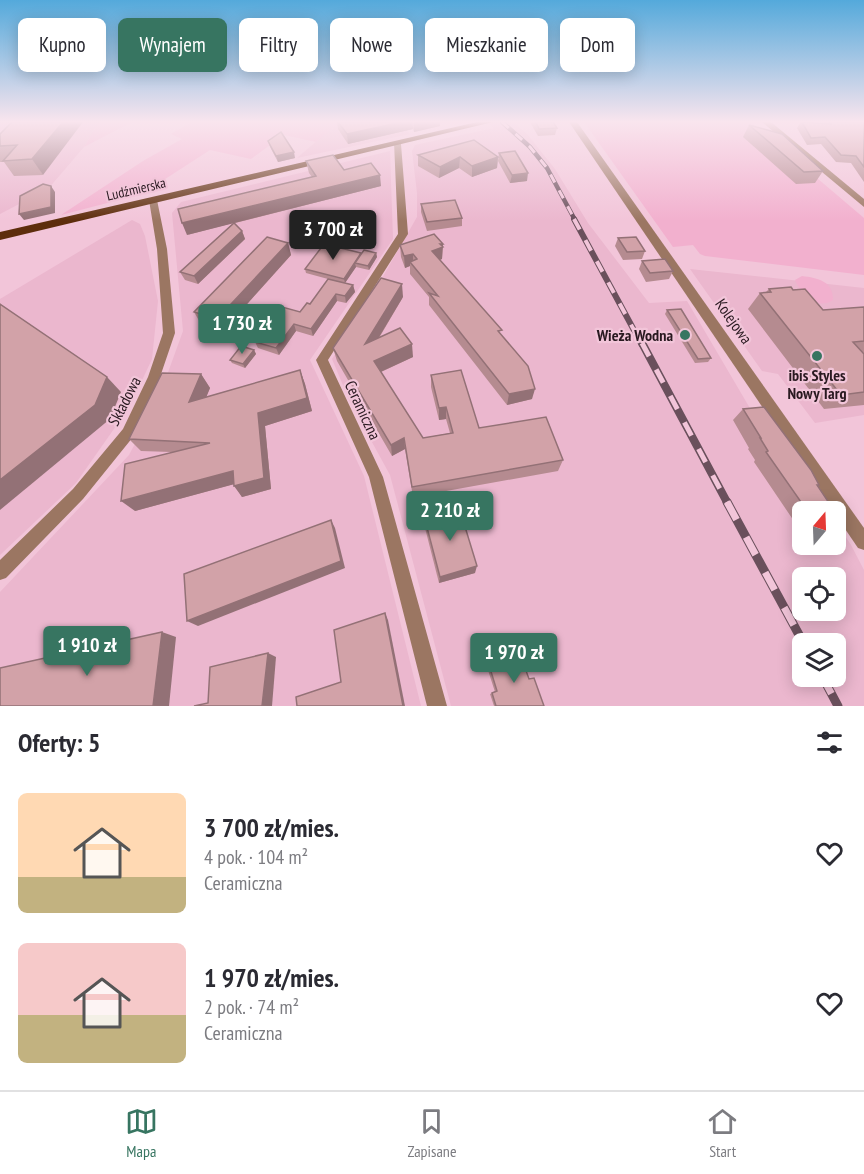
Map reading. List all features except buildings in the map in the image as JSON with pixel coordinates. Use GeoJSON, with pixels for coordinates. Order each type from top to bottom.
{"type":"FeatureCollection","features":[{"type":"Feature","properties":{"kind":"main road","name":"Ludźmierska"},"geometry":{"type":"LineString","coordinates":[[0,236],[349,155]]}},
{"type":"Feature","properties":{"kind":"street","name":"Ceramiczna"},"geometry":{"type":"LineString","coordinates":[[398,155],[403,234],[322,360],[376,477],[436,706]]}},
{"type":"Feature","properties":{"kind":"street","name":"Kolejowa"},"geometry":{"type":"LineString","coordinates":[[596,155],[864,542]]}},
{"type":"Feature","properties":{"kind":"street"},"geometry":{"type":"LineString","coordinates":[[805,155],[864,204]]}},
{"type":"Feature","properties":{"kind":"street","name":"Składowa"},"geometry":{"type":"LineString","coordinates":[[0,572],[78,494],[128,433],[154,377],[169,333],[162,249],[153,200]]}},
{"type":"Feature","properties":{"kind":"shaded area"},"geometry":{"type":"Polygon","coordinates":[[[0,155],[77,155],[48,189],[0,214],[0,155]]]}},
{"type":"Feature","properties":{"kind":"shaded area"},"geometry":{"type":"Polygon","coordinates":[[[154,155],[202,155],[142,194],[61,215],[154,155]]]}},
{"type":"Feature","properties":{"kind":"shaded area"},"geometry":{"type":"Polygon","coordinates":[[[233,155],[257,155],[251,159],[233,155]]]}},
{"type":"Feature","properties":{"kind":"shaded area"},"geometry":{"type":"Polygon","coordinates":[[[374,155],[390,155],[393,239],[310,360],[364,476],[421,706],[0,706],[0,592],[129,455],[158,400],[183,331],[172,213],[181,202],[374,155]]]}},
{"type":"Feature","properties":{"kind":"shaded area"},"geometry":{"type":"Polygon","coordinates":[[[412,155],[544,155],[588,223],[649,303],[687,301],[751,410],[796,501],[792,501],[792,555],[846,555],[846,537],[864,570],[864,706],[451,706],[390,475],[350,402],[332,359],[366,306],[417,217],[412,155]]]}},
{"type":"Feature","properties":{"kind":"shaded area"},"geometry":{"type":"Polygon","coordinates":[[[607,155],[790,155],[864,218],[864,275],[705,256],[700,254],[693,245],[673,247],[607,155]]]}},
{"type":"Feature","properties":{"kind":"shaded area"},"geometry":{"type":"Polygon","coordinates":[[[132,220],[140,224],[145,236],[158,301],[152,359],[130,406],[76,483],[0,555],[0,299],[132,220]]]}},
{"type":"Feature","properties":{"kind":"shaded area"},"geometry":{"type":"Polygon","coordinates":[[[690,269],[864,288],[864,415],[815,423],[778,374],[762,371],[690,269]]]}},
{"type":"Feature","properties":{"kind":"shaded area"},"geometry":{"type":"Polygon","coordinates":[[[802,276],[824,282],[830,289],[833,300],[822,303],[811,299],[801,291],[795,280],[802,276]]]}},
{"type":"Feature","properties":{"kind":"railway"},"geometry":{"type":"LineString","coordinates":[[536,155],[547,168],[575,220]]}},
{"type":"Feature","properties":{"kind":"railway"},"geometry":{"type":"LineString","coordinates":[[574,219],[642,345]]}},
{"type":"Feature","properties":{"kind":"railway"},"geometry":{"type":"LineString","coordinates":[[642,343],[728,504]]}},
{"type":"Feature","properties":{"kind":"railway"},"geometry":{"type":"LineString","coordinates":[[727,502],[798,633]]}},
{"type":"Feature","properties":{"kind":"railway"},"geometry":{"type":"LineString","coordinates":[[828,687],[838,706]]}},
{"type":"Feature","properties":{"kind":"place","name":"Wieża Wodna"},"geometry":{"type":"Point","coordinates":[685,335]}},
{"type":"Feature","properties":{"kind":"place","name":"ibis Styles Nowy Targ"},"geometry":{"type":"Point","coordinates":[817,356]}}]}
